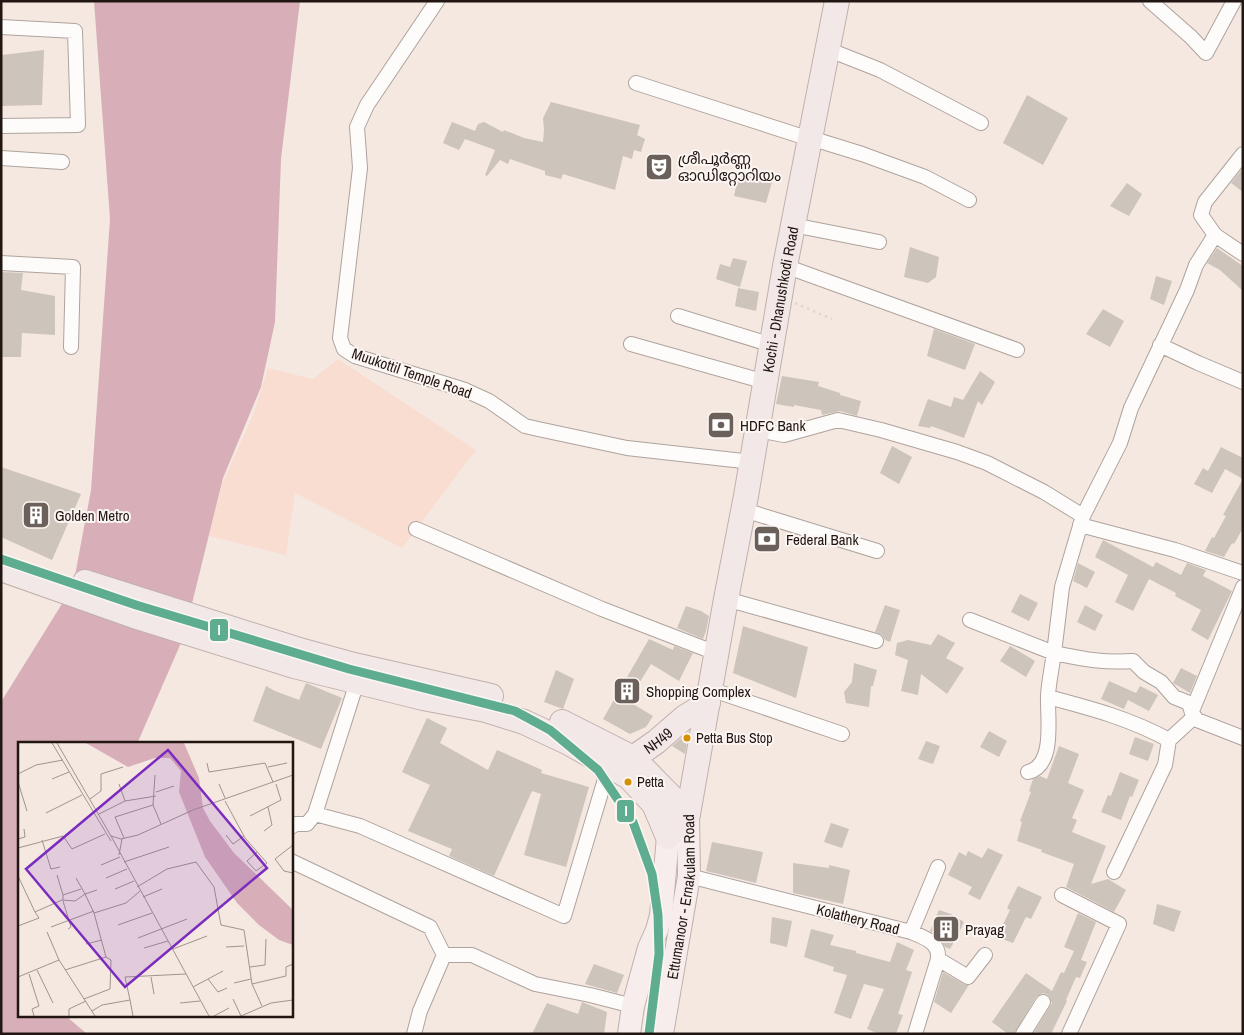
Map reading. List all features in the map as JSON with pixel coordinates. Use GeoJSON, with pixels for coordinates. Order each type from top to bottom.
{"type":"FeatureCollection","features":[{"type":"Feature","properties":{"kind":"highway","name":"Kochi - Dhanushkodi Road"},"geometry":{"type":"LineString","coordinates":[[688,814],[704,701],[716,653],[744,510],[785,266],[837,1]]}},
{"type":"Feature","properties":{"kind":"highway","name":"Ettumanoor - Ernakulam Road"},"geometry":{"type":"LineString","coordinates":[[1,553],[27,570],[295,657],[354,665],[457,688],[528,707],[614,747],[622,766],[688,814]]}},
{"type":"Feature","properties":{"kind":"highway"},"geometry":{"type":"LineString","coordinates":[[1,569],[27,570]]}},
{"type":"Feature","properties":{"kind":"highway"},"geometry":{"type":"LineString","coordinates":[[295,657],[356,682],[423,698],[486,710],[524,722],[622,766],[629,777],[654,804],[668,836],[688,814]]}},
{"type":"Feature","properties":{"kind":"highway","name":"NH49"},"geometry":{"type":"LineString","coordinates":[[622,766],[656,742],[664,733],[704,701]]}},
{"type":"Feature","properties":{"kind":"main road","name":"Ettumanoor - Ernakulam Road"},"geometry":{"type":"LineString","coordinates":[[662,1034],[689,876],[688,814]]}},
{"type":"Feature","properties":{"kind":"main road"},"geometry":{"type":"LineString","coordinates":[[629,1034],[633,1006],[660,915],[668,836]]}},
{"type":"Feature","properties":{"kind":"street","name":"Muukottil Temple Road"},"geometry":{"type":"LineString","coordinates":[[437,1],[367,105],[357,127],[360,168],[340,338],[344,349],[355,356],[465,390],[489,401],[525,426],[538,430],[627,448],[752,462]]}},
{"type":"Feature","properties":{"kind":"street"},"geometry":{"type":"LineString","coordinates":[[1150,1],[1191,37],[1206,53],[1234,1]]}},
{"type":"Feature","properties":{"kind":"street"},"geometry":{"type":"LineString","coordinates":[[1,27],[74,31],[78,125],[1,126]]}},
{"type":"Feature","properties":{"kind":"street"},"geometry":{"type":"LineString","coordinates":[[827,49],[880,70],[981,123]]}},
{"type":"Feature","properties":{"kind":"street"},"geometry":{"type":"LineString","coordinates":[[636,83],[862,154],[925,177],[969,200]]}},
{"type":"Feature","properties":{"kind":"street"},"geometry":{"type":"LineString","coordinates":[[1243,154],[1205,202],[1200,215],[1214,235],[1243,254]]}},
{"type":"Feature","properties":{"kind":"street"},"geometry":{"type":"LineString","coordinates":[[1,158],[62,162]]}},
{"type":"Feature","properties":{"kind":"street"},"geometry":{"type":"LineString","coordinates":[[793,225],[879,242]]}},
{"type":"Feature","properties":{"kind":"street"},"geometry":{"type":"LineString","coordinates":[[1028,772],[1037,767],[1047,751],[1048,697],[1062,587],[1081,521],[1120,443],[1131,408],[1187,290],[1196,266],[1214,235]]}},
{"type":"Feature","properties":{"kind":"street"},"geometry":{"type":"LineString","coordinates":[[1,263],[73,267],[71,347]]}},
{"type":"Feature","properties":{"kind":"street"},"geometry":{"type":"LineString","coordinates":[[785,266],[1017,350]]}},
{"type":"Feature","properties":{"kind":"street"},"geometry":{"type":"LineString","coordinates":[[678,316],[772,345]]}},
{"type":"Feature","properties":{"kind":"street"},"geometry":{"type":"LineString","coordinates":[[631,344],[766,382]]}},
{"type":"Feature","properties":{"kind":"street"},"geometry":{"type":"LineString","coordinates":[[1160,344],[1198,364],[1243,382]]}},
{"type":"Feature","properties":{"kind":"street"},"geometry":{"type":"LineString","coordinates":[[757,430],[784,435],[838,420],[881,430],[957,452],[987,463],[1044,492],[1081,521],[1243,573]]}},
{"type":"Feature","properties":{"kind":"street"},"geometry":{"type":"LineString","coordinates":[[744,510],[877,551]]}},
{"type":"Feature","properties":{"kind":"street"},"geometry":{"type":"LineString","coordinates":[[416,528],[602,609],[716,653]]}},
{"type":"Feature","properties":{"kind":"street"},"geometry":{"type":"LineString","coordinates":[[1114,872],[1165,765],[1169,740],[1193,714],[1243,587]]}},
{"type":"Feature","properties":{"kind":"street"},"geometry":{"type":"LineString","coordinates":[[726,599],[876,641]]}},
{"type":"Feature","properties":{"kind":"street"},"geometry":{"type":"LineString","coordinates":[[970,620],[1054,653],[1110,663],[1133,661],[1144,672],[1162,682],[1174,697],[1189,703],[1197,720],[1243,738]]}},
{"type":"Feature","properties":{"kind":"street"},"geometry":{"type":"LineString","coordinates":[[292,826],[307,824],[315,814],[356,682]]}},
{"type":"Feature","properties":{"kind":"street"},"geometry":{"type":"LineString","coordinates":[[1048,697],[1099,710],[1146,727],[1169,740]]}},
{"type":"Feature","properties":{"kind":"street"},"geometry":{"type":"LineString","coordinates":[[704,701],[842,734]]}},
{"type":"Feature","properties":{"kind":"street"},"geometry":{"type":"LineString","coordinates":[[315,814],[360,826],[564,916],[622,766]]}},
{"type":"Feature","properties":{"kind":"street"},"geometry":{"type":"LineString","coordinates":[[292,861],[430,927],[444,955],[420,1012],[414,1034]]}},
{"type":"Feature","properties":{"kind":"street"},"geometry":{"type":"LineString","coordinates":[[910,932],[938,867]]}},
{"type":"Feature","properties":{"kind":"street","name":"Kolathery Road"},"geometry":{"type":"LineString","coordinates":[[689,876],[910,932],[926,938],[934,944],[938,959]]}},
{"type":"Feature","properties":{"kind":"street"},"geometry":{"type":"LineString","coordinates":[[1062,895],[1119,924],[1069,1034]]}},
{"type":"Feature","properties":{"kind":"street"},"geometry":{"type":"LineString","coordinates":[[915,1034],[938,959],[968,977],[985,954]]}},
{"type":"Feature","properties":{"kind":"street"},"geometry":{"type":"LineString","coordinates":[[444,955],[472,955],[535,984],[633,1006]]}},
{"type":"Feature","properties":{"kind":"street"},"geometry":{"type":"LineString","coordinates":[[1024,1034],[1043,1002]]}},
{"type":"Feature","properties":{"kind":"path"},"geometry":{"type":"LineString","coordinates":[[780,296],[832,319]]}},
{"type":"Feature","properties":{"kind":"shaded area"},"geometry":{"type":"Polygon","coordinates":[[[94,1],[300,1],[281,159],[275,322],[261,387],[223,478],[184,636],[138,742],[18,742],[18,1018],[68,1018],[87,1034],[1,1034],[1,702],[73,586],[91,490],[110,219],[94,1]]]}},
{"type":"Feature","properties":{"kind":"shaded area"},"geometry":{"type":"Polygon","coordinates":[[[338,359],[476,450],[402,548],[295,493],[286,555],[209,536],[222,484],[254,413],[268,368],[313,379],[338,359]]]}},
{"type":"Feature","properties":{"kind":"building"},"geometry":{"type":"Polygon","coordinates":[[[44,50],[42,105],[1,106],[2,55],[44,50]]]}},
{"type":"Feature","properties":{"kind":"building"},"geometry":{"type":"Polygon","coordinates":[[[1027,95],[1068,118],[1043,165],[1003,143],[1027,95]]]}},
{"type":"Feature","properties":{"kind":"building"},"geometry":{"type":"Polygon","coordinates":[[[551,102],[640,125],[637,135],[645,139],[641,152],[634,150],[632,159],[623,156],[615,190],[563,174],[561,179],[545,175],[545,171],[510,159],[508,164],[500,160],[487,176],[485,175],[495,150],[465,139],[459,150],[443,143],[452,122],[475,131],[478,124],[484,122],[503,132],[504,130],[524,138],[543,142],[543,118],[551,102]]]}},
{"type":"Feature","properties":{"kind":"building"},"geometry":{"type":"Polygon","coordinates":[[[1243,168],[1243,192],[1231,183],[1243,168]]]}},
{"type":"Feature","properties":{"kind":"building"},"geometry":{"type":"Polygon","coordinates":[[[739,174],[772,182],[766,203],[734,196],[739,174]]]}},
{"type":"Feature","properties":{"kind":"building"},"geometry":{"type":"Polygon","coordinates":[[[1127,183],[1142,194],[1129,216],[1110,206],[1127,183]]]}},
{"type":"Feature","properties":{"kind":"building"},"geometry":{"type":"Polygon","coordinates":[[[910,247],[939,257],[936,277],[928,283],[904,277],[910,247]]]}},
{"type":"Feature","properties":{"kind":"building"},"geometry":{"type":"Polygon","coordinates":[[[1217,248],[1243,266],[1243,291],[1220,270],[1207,263],[1217,248]]]}},
{"type":"Feature","properties":{"kind":"building"},"geometry":{"type":"Polygon","coordinates":[[[733,258],[747,261],[740,287],[716,279],[720,264],[730,267],[733,258]]]}},
{"type":"Feature","properties":{"kind":"building"},"geometry":{"type":"Polygon","coordinates":[[[1,272],[23,273],[21,290],[55,296],[55,335],[22,333],[21,357],[1,357],[1,272]]]}},
{"type":"Feature","properties":{"kind":"building"},"geometry":{"type":"Polygon","coordinates":[[[1156,276],[1172,281],[1164,305],[1150,299],[1156,276]]]}},
{"type":"Feature","properties":{"kind":"building"},"geometry":{"type":"Polygon","coordinates":[[[738,288],[759,292],[756,311],[735,306],[738,288]]]}},
{"type":"Feature","properties":{"kind":"building"},"geometry":{"type":"Polygon","coordinates":[[[1103,309],[1124,321],[1110,347],[1086,334],[1103,309]]]}},
{"type":"Feature","properties":{"kind":"building"},"geometry":{"type":"Polygon","coordinates":[[[934,329],[975,344],[965,370],[927,356],[934,329]]]}},
{"type":"Feature","properties":{"kind":"building"},"geometry":{"type":"Polygon","coordinates":[[[980,371],[995,382],[982,405],[978,401],[964,438],[931,426],[930,428],[918,426],[928,399],[951,407],[954,397],[963,400],[980,371]]]}},
{"type":"Feature","properties":{"kind":"building"},"geometry":{"type":"Polygon","coordinates":[[[782,376],[819,382],[818,386],[861,401],[857,416],[840,411],[822,415],[821,410],[776,404],[782,376]]]}},
{"type":"Feature","properties":{"kind":"building"},"geometry":{"type":"Polygon","coordinates":[[[892,446],[912,457],[899,484],[880,473],[892,446]]]}},
{"type":"Feature","properties":{"kind":"building"},"geometry":{"type":"Polygon","coordinates":[[[1221,447],[1243,458],[1243,479],[1225,469],[1212,493],[1194,484],[1203,468],[1208,471],[1221,447]]]}},
{"type":"Feature","properties":{"kind":"building","name":"Golden Metro"},"geometry":{"type":"Polygon","coordinates":[[[1,467],[81,494],[52,560],[1,537],[1,467]]]}},
{"type":"Feature","properties":{"kind":"building"},"geometry":{"type":"Polygon","coordinates":[[[1243,479],[1243,528],[1224,557],[1205,551],[1226,516],[1223,515],[1243,479]]]}},
{"type":"Feature","properties":{"kind":"building"},"geometry":{"type":"Polygon","coordinates":[[[1103,540],[1153,567],[1156,562],[1181,575],[1187,563],[1206,570],[1203,576],[1232,591],[1208,640],[1191,630],[1201,610],[1175,596],[1176,593],[1149,579],[1133,611],[1115,602],[1128,575],[1095,557],[1103,540]]]}},
{"type":"Feature","properties":{"kind":"building"},"geometry":{"type":"Polygon","coordinates":[[[1078,563],[1095,572],[1087,588],[1073,581],[1078,563]]]}},
{"type":"Feature","properties":{"kind":"building"},"geometry":{"type":"Polygon","coordinates":[[[1020,594],[1038,603],[1029,621],[1011,612],[1020,594]]]}},
{"type":"Feature","properties":{"kind":"building"},"geometry":{"type":"Polygon","coordinates":[[[885,605],[900,610],[890,642],[875,632],[885,605]]]}},
{"type":"Feature","properties":{"kind":"building"},"geometry":{"type":"Polygon","coordinates":[[[1085,605],[1103,615],[1095,631],[1077,622],[1085,605]]]}},
{"type":"Feature","properties":{"kind":"building"},"geometry":{"type":"Polygon","coordinates":[[[686,606],[709,616],[703,639],[677,628],[686,606]]]}},
{"type":"Feature","properties":{"kind":"building"},"geometry":{"type":"Polygon","coordinates":[[[743,626],[808,647],[796,698],[733,673],[743,626]]]}},
{"type":"Feature","properties":{"kind":"building"},"geometry":{"type":"Polygon","coordinates":[[[938,634],[955,643],[946,658],[964,668],[947,694],[921,674],[918,695],[901,691],[908,660],[895,655],[897,643],[908,640],[931,645],[938,634]]]}},
{"type":"Feature","properties":{"kind":"building","name":"Shopping Complex"},"geometry":{"type":"Polygon","coordinates":[[[649,639],[673,650],[674,646],[693,653],[679,681],[651,664],[628,701],[653,716],[646,727],[630,734],[603,719],[649,639]]]}},
{"type":"Feature","properties":{"kind":"building"},"geometry":{"type":"Polygon","coordinates":[[[1010,646],[1035,661],[1026,677],[1000,661],[1010,646]]]}},
{"type":"Feature","properties":{"kind":"building"},"geometry":{"type":"Polygon","coordinates":[[[854,663],[877,670],[873,686],[871,686],[869,707],[846,703],[844,692],[852,682],[854,663]]]}},
{"type":"Feature","properties":{"kind":"building"},"geometry":{"type":"Polygon","coordinates":[[[1181,668],[1197,676],[1190,693],[1173,683],[1181,668]]]}},
{"type":"Feature","properties":{"kind":"building"},"geometry":{"type":"Polygon","coordinates":[[[556,670],[574,679],[563,709],[544,702],[556,670]]]}},
{"type":"Feature","properties":{"kind":"building"},"geometry":{"type":"Polygon","coordinates":[[[1109,681],[1136,693],[1140,686],[1158,695],[1149,711],[1128,700],[1124,709],[1101,699],[1109,681]]]}},
{"type":"Feature","properties":{"kind":"building"},"geometry":{"type":"Polygon","coordinates":[[[306,683],[342,698],[321,749],[253,721],[266,686],[299,700],[306,683]]]}},
{"type":"Feature","properties":{"kind":"building"},"geometry":{"type":"Polygon","coordinates":[[[427,718],[447,728],[440,743],[488,770],[497,750],[542,770],[541,773],[589,787],[566,867],[524,855],[541,794],[532,791],[494,876],[449,856],[452,849],[408,831],[430,785],[402,772],[427,718]]]}},
{"type":"Feature","properties":{"kind":"building"},"geometry":{"type":"Polygon","coordinates":[[[989,731],[1007,741],[999,757],[980,747],[989,731]]]}},
{"type":"Feature","properties":{"kind":"building"},"geometry":{"type":"Polygon","coordinates":[[[689,732],[685,754],[672,746],[689,732]]]}},
{"type":"Feature","properties":{"kind":"building"},"geometry":{"type":"Polygon","coordinates":[[[1135,737],[1154,744],[1148,761],[1129,754],[1135,737]]]}},
{"type":"Feature","properties":{"kind":"building"},"geometry":{"type":"Polygon","coordinates":[[[926,741],[940,746],[933,764],[918,759],[926,741]]]}},
{"type":"Feature","properties":{"kind":"building"},"geometry":{"type":"Polygon","coordinates":[[[1059,746],[1079,754],[1068,783],[1084,790],[1072,818],[1077,820],[1072,832],[1106,846],[1091,884],[1108,879],[1126,890],[1114,912],[1066,887],[1074,864],[1017,841],[1022,822],[1020,821],[1031,792],[1029,791],[1033,779],[1040,776],[1047,779],[1059,746]]]}},
{"type":"Feature","properties":{"kind":"building"},"geometry":{"type":"Polygon","coordinates":[[[1120,772],[1139,780],[1132,797],[1130,796],[1121,820],[1101,812],[1108,795],[1111,796],[1120,772]]]}},
{"type":"Feature","properties":{"kind":"building"},"geometry":{"type":"Polygon","coordinates":[[[831,823],[849,829],[842,848],[824,842],[831,823]]]}},
{"type":"Feature","properties":{"kind":"building"},"geometry":{"type":"Polygon","coordinates":[[[712,842],[763,852],[756,883],[706,871],[712,842]]]}},
{"type":"Feature","properties":{"kind":"building"},"geometry":{"type":"Polygon","coordinates":[[[988,848],[1003,855],[980,900],[968,894],[972,887],[948,875],[959,852],[966,856],[968,851],[982,858],[988,848]]]}},
{"type":"Feature","properties":{"kind":"building"},"geometry":{"type":"Polygon","coordinates":[[[793,863],[829,868],[829,865],[850,870],[843,904],[793,893],[793,863]]]}},
{"type":"Feature","properties":{"kind":"building"},"geometry":{"type":"Polygon","coordinates":[[[1018,886],[1042,897],[1031,919],[1026,917],[1013,943],[997,937],[1010,910],[1007,908],[1018,886]]]}},
{"type":"Feature","properties":{"kind":"building"},"geometry":{"type":"Polygon","coordinates":[[[1157,904],[1181,911],[1174,932],[1153,924],[1157,904]]]}},
{"type":"Feature","properties":{"kind":"building","name":"Prayag"},"geometry":{"type":"Polygon","coordinates":[[[939,910],[951,914],[964,922],[950,949],[945,947],[939,938],[930,931],[939,910]]]}},
{"type":"Feature","properties":{"kind":"building"},"geometry":{"type":"Polygon","coordinates":[[[1078,913],[1096,922],[1081,960],[1087,962],[1080,978],[1076,977],[1051,1034],[1034,1032],[1052,1003],[1048,995],[1043,993],[1036,997],[1014,1034],[1008,1034],[992,1022],[1026,973],[1052,991],[1061,972],[1064,973],[1074,951],[1064,947],[1078,913]]]}},
{"type":"Feature","properties":{"kind":"building"},"geometry":{"type":"Polygon","coordinates":[[[772,917],[792,921],[787,947],[770,943],[772,917]]]}},
{"type":"Feature","properties":{"kind":"building"},"geometry":{"type":"Polygon","coordinates":[[[811,929],[834,935],[830,945],[890,962],[897,942],[914,950],[906,970],[912,972],[898,1014],[903,1015],[896,1034],[879,1034],[867,1029],[884,989],[864,984],[851,1019],[834,1013],[847,975],[833,971],[834,967],[804,957],[811,929]]]}},
{"type":"Feature","properties":{"kind":"building"},"geometry":{"type":"Polygon","coordinates":[[[594,964],[624,975],[617,993],[585,984],[594,964]]]}},
{"type":"Feature","properties":{"kind":"building"},"geometry":{"type":"Polygon","coordinates":[[[943,972],[969,985],[951,1013],[934,1002],[943,972]]]}},
{"type":"Feature","properties":{"kind":"building"},"geometry":{"type":"Polygon","coordinates":[[[582,1002],[607,1012],[604,1034],[532,1034],[547,1003],[578,1014],[582,1002]]]}},
{"type":"Feature","properties":{"kind":"transit line","name":"I"},"geometry":{"type":"LineString","coordinates":[[1,559],[136,605],[349,669],[515,711],[550,730],[598,770],[633,822],[652,874],[658,915],[659,954],[649,1034]]}},
{"type":"Feature","properties":{"kind":"place","name":"ശ്രീപൂർണ്ണ ഓഡിറ്റോറിയം"},"geometry":{"type":"Point","coordinates":[659,167]}},
{"type":"Feature","properties":{"kind":"place","name":"HDFC Bank"},"geometry":{"type":"Point","coordinates":[721,425]}},
{"type":"Feature","properties":{"kind":"place","name":"Golden Metro"},"geometry":{"type":"Point","coordinates":[36,515]}},
{"type":"Feature","properties":{"kind":"place","name":"Federal Bank"},"geometry":{"type":"Point","coordinates":[767,539]}},
{"type":"Feature","properties":{"kind":"place","name":"Shopping Complex"},"geometry":{"type":"Point","coordinates":[627,691]}},
{"type":"Feature","properties":{"kind":"place","name":"Petta Bus Stop"},"geometry":{"type":"Point","coordinates":[687,738]}},
{"type":"Feature","properties":{"kind":"place","name":"Petta"},"geometry":{"type":"Point","coordinates":[628,782]}},
{"type":"Feature","properties":{"kind":"place","name":"Prayag"},"geometry":{"type":"Point","coordinates":[946,929]}}]}
